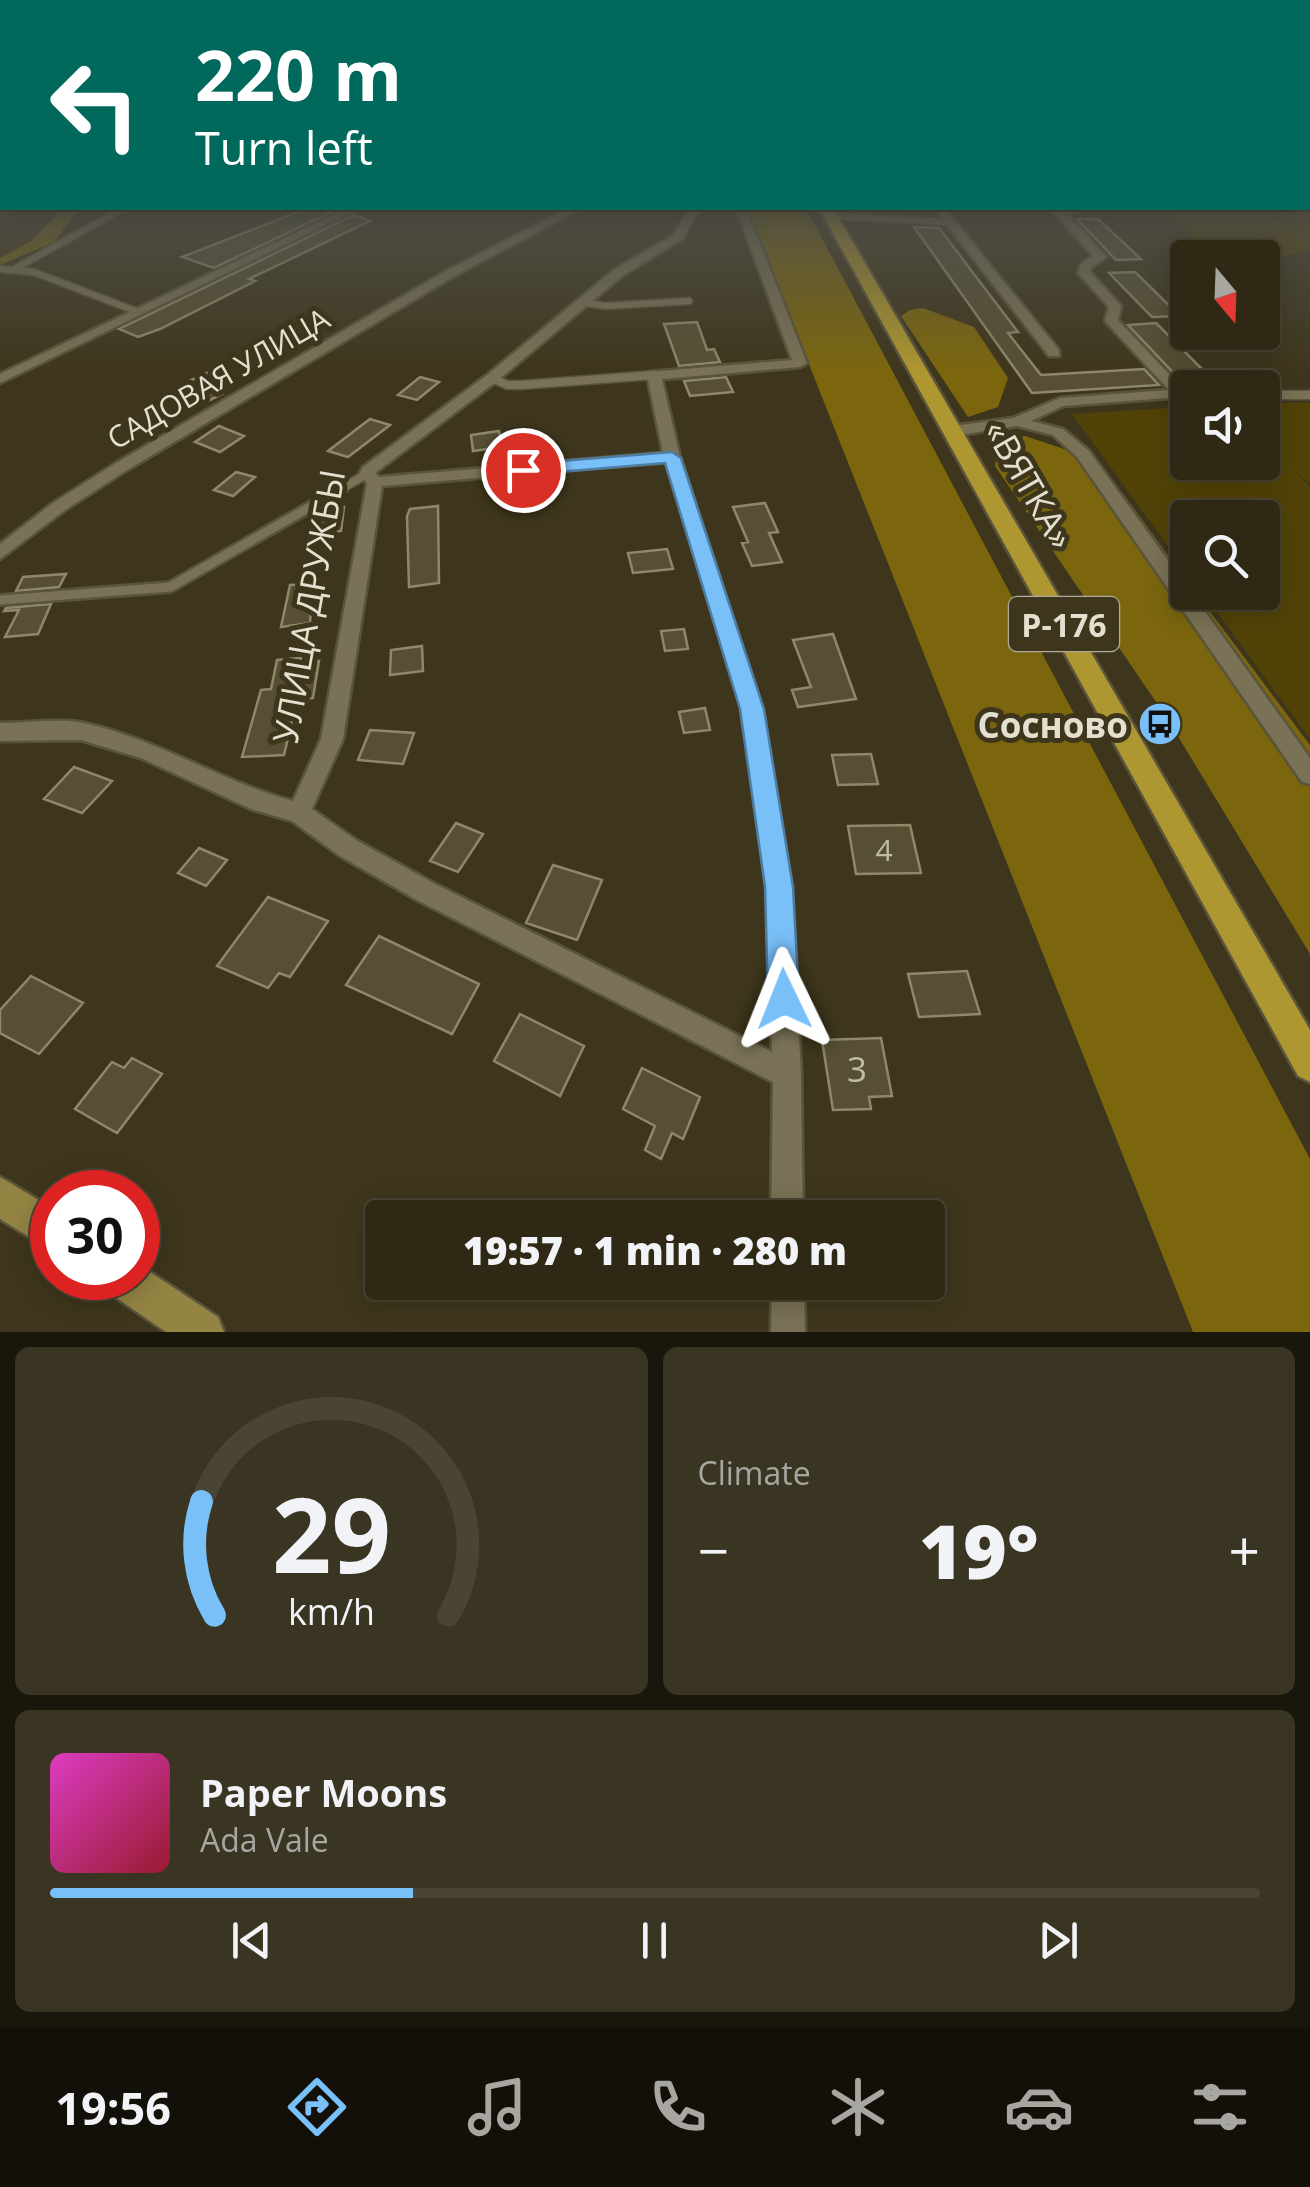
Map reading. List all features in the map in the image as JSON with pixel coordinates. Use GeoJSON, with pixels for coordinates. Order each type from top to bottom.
{"type":"FeatureCollection","features":[{"type":"Feature","properties":{"kind":"main road","name":"«ВЯТКА»"},"geometry":{"type":"LineString","coordinates":[[848,247],[1310,1064]]}},
{"type":"Feature","properties":{"kind":"street"},"geometry":{"type":"LineString","coordinates":[[0,379],[273,247]]}},
{"type":"Feature","properties":{"kind":"street","name":"САДОВАЯ УЛИЦА"},"geometry":{"type":"LineString","coordinates":[[0,553],[40,517],[101,476],[247,396],[496,247]]}},
{"type":"Feature","properties":{"kind":"street","name":"УЛИЦА ДРУЖБЫ"},"geometry":{"type":"LineString","coordinates":[[299,812],[332,739],[371,478],[380,456],[492,378],[618,273],[661,247]]}},
{"type":"Feature","properties":{"kind":"street"},"geometry":{"type":"LineString","coordinates":[[756,247],[800,363],[654,374],[672,458],[752,709],[779,887],[788,1200]]}},
{"type":"Feature","properties":{"kind":"street"},"geometry":{"type":"LineString","coordinates":[[970,247],[1054,353]]}},
{"type":"Feature","properties":{"kind":"street"},"geometry":{"type":"LineString","coordinates":[[1092,247],[1100,256],[1086,266],[1084,273],[1114,306],[1111,321],[1170,379]]}},
{"type":"Feature","properties":{"kind":"street"},"geometry":{"type":"LineString","coordinates":[[954,431],[1017,422],[1060,402],[1170,394]]}},
{"type":"Feature","properties":{"kind":"street"},"geometry":{"type":"LineString","coordinates":[[1017,422],[1058,432],[1083,454],[1310,775]]}},
{"type":"Feature","properties":{"kind":"street"},"geometry":{"type":"LineString","coordinates":[[371,478],[672,458]]}},
{"type":"Feature","properties":{"kind":"street"},"geometry":{"type":"LineString","coordinates":[[0,732],[81,731],[192,770],[258,802],[299,812],[348,848],[426,892],[787,1074]]}},
{"type":"Feature","properties":{"kind":"street"},"geometry":{"type":"LineString","coordinates":[[0,1196],[30,1216]]}},
{"type":"Feature","properties":{"kind":"street"},"geometry":{"type":"LineString","coordinates":[[155,1300],[204,1332]]}},
{"type":"Feature","properties":{"kind":"street"},"geometry":{"type":"LineString","coordinates":[[788,1300],[788,1332]]}},
{"type":"Feature","properties":{"kind":"lane"},"geometry":{"type":"LineString","coordinates":[[14,268],[52,247]]}},
{"type":"Feature","properties":{"kind":"lane"},"geometry":{"type":"LineString","coordinates":[[0,269],[14,268],[138,312]]}},
{"type":"Feature","properties":{"kind":"lane"},"geometry":{"type":"LineString","coordinates":[[584,303],[606,306],[689,301]]}},
{"type":"Feature","properties":{"kind":"lane"},"geometry":{"type":"LineString","coordinates":[[492,378],[507,385],[522,385],[654,374]]}},
{"type":"Feature","properties":{"kind":"lane"},"geometry":{"type":"LineString","coordinates":[[1280,394],[1310,395]]}},
{"type":"Feature","properties":{"kind":"lane"},"geometry":{"type":"LineString","coordinates":[[0,600],[170,587],[371,478]]}},
{"type":"Feature","properties":{"kind":"shaded area"},"geometry":{"type":"Polygon","coordinates":[[[20,247],[42,247],[0,265],[0,258],[20,247]]]}},
{"type":"Feature","properties":{"kind":"shaded area"},"geometry":{"type":"Polygon","coordinates":[[[763,247],[827,247],[1310,1159],[1310,1332],[1193,1332],[763,247]]]}},
{"type":"Feature","properties":{"kind":"shaded area"},"geometry":{"type":"Polygon","coordinates":[[[1280,247],[1310,250],[1280,257],[1280,247]]]}},
{"type":"Feature","properties":{"kind":"shaded area"},"geometry":{"type":"Polygon","coordinates":[[[923,308],[974,327],[1008,378],[998,407],[968,417],[901,316],[923,308]]]}},
{"type":"Feature","properties":{"kind":"shaded area"},"geometry":{"type":"Polygon","coordinates":[[[1280,403],[1310,403],[1310,484],[1295,471],[1310,487],[1310,739],[1215,610],[1280,610],[1280,500],[1170,500],[1170,549],[1072,414],[1170,408],[1170,480],[1280,480],[1280,403]]]}},
{"type":"Feature","properties":{"kind":"shaded area"},"geometry":{"type":"Polygon","coordinates":[[[1025,436],[1070,451],[1123,494],[1170,558],[1170,610],[1209,610],[1310,745],[1310,954],[1165,715],[995,466],[999,440],[1025,436]]]}},
{"type":"Feature","properties":{"kind":"building"},"geometry":{"type":"Polygon","coordinates":[[[207,247],[258,247],[214,268],[182,257],[207,247]]]}},
{"type":"Feature","properties":{"kind":"building"},"geometry":{"type":"Polygon","coordinates":[[[288,247],[315,247],[160,329],[138,337],[119,329],[288,247]]]}},
{"type":"Feature","properties":{"kind":"building"},"geometry":{"type":"Polygon","coordinates":[[[928,247],[954,247],[1018,332],[1008,333],[1041,375],[1144,369],[1159,385],[1032,393],[928,247]]]}},
{"type":"Feature","properties":{"kind":"building"},"geometry":{"type":"Polygon","coordinates":[[[1104,247],[1128,247],[1141,259],[1116,260],[1104,247]]]}},
{"type":"Feature","properties":{"kind":"building"},"geometry":{"type":"Polygon","coordinates":[[[1135,272],[1170,306],[1170,316],[1152,317],[1109,273],[1135,272]]]}},
{"type":"Feature","properties":{"kind":"building"},"geometry":{"type":"Polygon","coordinates":[[[697,322],[707,350],[714,349],[720,362],[679,366],[664,324],[697,322]]]}},
{"type":"Feature","properties":{"kind":"building"},"geometry":{"type":"Polygon","coordinates":[[[1156,323],[1170,337],[1170,350],[1183,350],[1203,370],[1171,370],[1128,325],[1156,323]]]}},
{"type":"Feature","properties":{"kind":"building"},"geometry":{"type":"Polygon","coordinates":[[[209,372],[230,383],[214,390],[222,394],[204,403],[176,387],[209,372]]]}},
{"type":"Feature","properties":{"kind":"building"},"geometry":{"type":"Polygon","coordinates":[[[420,377],[439,382],[417,400],[398,395],[420,377]]]}},
{"type":"Feature","properties":{"kind":"building"},"geometry":{"type":"Polygon","coordinates":[[[726,377],[733,392],[690,396],[684,381],[726,377]]]}},
{"type":"Feature","properties":{"kind":"building"},"geometry":{"type":"Polygon","coordinates":[[[370,419],[390,425],[348,457],[328,451],[370,419]]]}},
{"type":"Feature","properties":{"kind":"building"},"geometry":{"type":"Polygon","coordinates":[[[219,426],[244,436],[220,452],[195,442],[219,426]]]}},
{"type":"Feature","properties":{"kind":"building"},"geometry":{"type":"Polygon","coordinates":[[[499,431],[502,447],[473,451],[471,435],[499,431]]]}},
{"type":"Feature","properties":{"kind":"building"},"geometry":{"type":"Polygon","coordinates":[[[236,472],[255,477],[233,496],[214,490],[236,472]]]}},
{"type":"Feature","properties":{"kind":"building"},"geometry":{"type":"Polygon","coordinates":[[[765,503],[778,532],[769,533],[782,562],[752,566],[742,543],[748,542],[733,507],[765,503]]]}},
{"type":"Feature","properties":{"kind":"building"},"geometry":{"type":"Polygon","coordinates":[[[438,506],[439,583],[409,587],[407,516],[410,509],[438,506]]]}},
{"type":"Feature","properties":{"kind":"building"},"geometry":{"type":"Polygon","coordinates":[[[344,507],[341,531],[310,535],[313,515],[323,509],[344,507]]]}},
{"type":"Feature","properties":{"kind":"building"},"geometry":{"type":"Polygon","coordinates":[[[667,549],[673,569],[633,573],[628,553],[667,549]]]}},
{"type":"Feature","properties":{"kind":"building"},"geometry":{"type":"Polygon","coordinates":[[[66,574],[59,587],[16,591],[23,577],[66,574]]]}},
{"type":"Feature","properties":{"kind":"building"},"geometry":{"type":"Polygon","coordinates":[[[313,584],[310,623],[281,627],[290,585],[313,584]]]}},
{"type":"Feature","properties":{"kind":"building"},"geometry":{"type":"Polygon","coordinates":[[[51,604],[38,634],[5,637],[19,610],[4,611],[6,608],[51,604]]]}},
{"type":"Feature","properties":{"kind":"building"},"geometry":{"type":"Polygon","coordinates":[[[684,629],[688,649],[665,651],[661,631],[684,629]]]}},
{"type":"Feature","properties":{"kind":"building"},"geometry":{"type":"Polygon","coordinates":[[[833,634],[856,699],[798,707],[792,690],[811,687],[793,640],[833,634]]]}},
{"type":"Feature","properties":{"kind":"building"},"geometry":{"type":"Polygon","coordinates":[[[422,646],[423,671],[390,675],[391,650],[422,646]]]}},
{"type":"Feature","properties":{"kind":"building"},"geometry":{"type":"Polygon","coordinates":[[[301,658],[300,663],[319,661],[313,698],[297,700],[284,755],[242,757],[261,690],[271,689],[277,660],[301,658]]]}},
{"type":"Feature","properties":{"kind":"building"},"geometry":{"type":"Polygon","coordinates":[[[705,708],[710,730],[684,733],[679,712],[705,708]]]}},
{"type":"Feature","properties":{"kind":"building"},"geometry":{"type":"Polygon","coordinates":[[[370,730],[414,733],[403,764],[358,760],[370,730]]]}},
{"type":"Feature","properties":{"kind":"building"},"geometry":{"type":"Polygon","coordinates":[[[871,754],[878,784],[838,785],[832,755],[871,754]]]}},
{"type":"Feature","properties":{"kind":"building"},"geometry":{"type":"Polygon","coordinates":[[[74,767],[112,781],[82,813],[44,799],[74,767]]]}},
{"type":"Feature","properties":{"kind":"building"},"geometry":{"type":"Polygon","coordinates":[[[456,823],[483,834],[458,872],[430,861],[456,823]]]}},
{"type":"Feature","properties":{"kind":"building"},"geometry":{"type":"Polygon","coordinates":[[[910,825],[921,873],[856,874],[848,826],[910,825]]]}},
{"type":"Feature","properties":{"kind":"building"},"geometry":{"type":"Polygon","coordinates":[[[199,848],[227,860],[206,886],[178,873],[199,848]]]}},
{"type":"Feature","properties":{"kind":"building"},"geometry":{"type":"Polygon","coordinates":[[[553,865],[602,880],[577,940],[526,923],[553,865]]]}},
{"type":"Feature","properties":{"kind":"building"},"geometry":{"type":"Polygon","coordinates":[[[268,897],[328,921],[290,977],[279,973],[268,988],[217,966],[268,897]]]}},
{"type":"Feature","properties":{"kind":"building"},"geometry":{"type":"Polygon","coordinates":[[[379,936],[479,984],[452,1034],[346,985],[379,936]]]}},
{"type":"Feature","properties":{"kind":"building"},"geometry":{"type":"Polygon","coordinates":[[[967,971],[980,1014],[919,1017],[908,974],[967,971]]]}},
{"type":"Feature","properties":{"kind":"building"},"geometry":{"type":"Polygon","coordinates":[[[31,976],[83,1003],[39,1054],[0,1033],[0,1010],[31,976]]]}},
{"type":"Feature","properties":{"kind":"building"},"geometry":{"type":"Polygon","coordinates":[[[520,1014],[584,1046],[560,1096],[494,1061],[520,1014]]]}},
{"type":"Feature","properties":{"kind":"building"},"geometry":{"type":"Polygon","coordinates":[[[881,1038],[892,1096],[869,1097],[871,1109],[833,1110],[822,1040],[881,1038]]]}},
{"type":"Feature","properties":{"kind":"building"},"geometry":{"type":"Polygon","coordinates":[[[132,1058],[162,1074],[117,1133],[75,1109],[112,1062],[124,1068],[132,1058]]]}},
{"type":"Feature","properties":{"kind":"building"},"geometry":{"type":"Polygon","coordinates":[[[642,1068],[700,1097],[683,1139],[672,1133],[661,1159],[645,1150],[655,1126],[623,1109],[642,1068]]]}},
{"type":"Feature","properties":{"kind":"place","name":"Сосново"},"geometry":{"type":"Point","coordinates":[1160,724]}},
{"type":"Feature","properties":{"kind":"route"},"geometry":{"type":"LineString","coordinates":[[523,470],[672,458],[752,709],[779,887],[784,999]]}}]}
